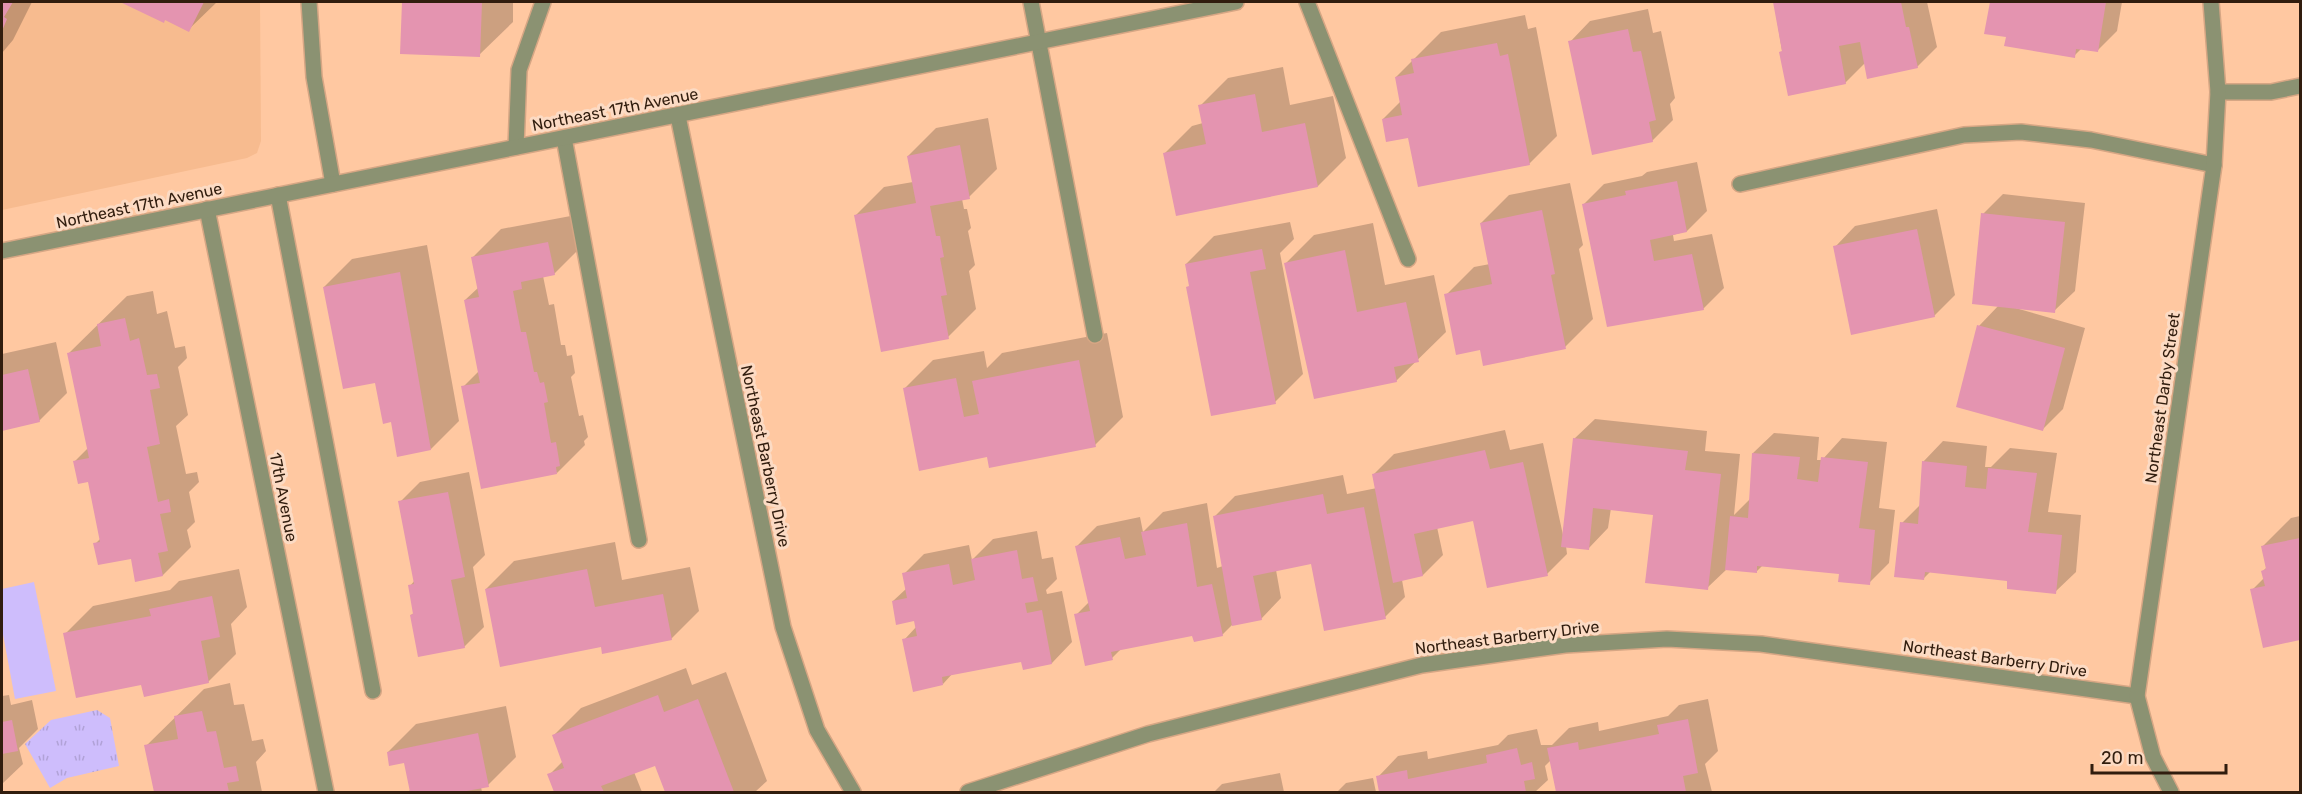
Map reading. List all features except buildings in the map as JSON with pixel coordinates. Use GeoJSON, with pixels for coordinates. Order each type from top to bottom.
{"type":"FeatureCollection","features":[{"type":"Feature","properties":{"kind":"street"},"geometry":{"type":"LineString","coordinates":[[309,2],[314,77],[333,184]]}},
{"type":"Feature","properties":{"kind":"street"},"geometry":{"type":"LineString","coordinates":[[516,147],[519,70],[543,2]]}},
{"type":"Feature","properties":{"kind":"street"},"geometry":{"type":"LineString","coordinates":[[1031,2],[1095,335]]}},
{"type":"Feature","properties":{"kind":"street","name":"Northeast 17th Avenue"},"geometry":{"type":"LineString","coordinates":[[2,251],[1236,2]]}},
{"type":"Feature","properties":{"kind":"street"},"geometry":{"type":"LineString","coordinates":[[1307,2],[1408,259]]}},
{"type":"Feature","properties":{"kind":"street","name":"Northeast Darby Street"},"geometry":{"type":"LineString","coordinates":[[2171,792],[2153,757],[2137,696],[2214,165],[2217,92],[2211,2]]}},
{"type":"Feature","properties":{"kind":"street"},"geometry":{"type":"LineString","coordinates":[[2217,92],[2271,92],[2301,86]]}},
{"type":"Feature","properties":{"kind":"street","name":"Northeast Barberry Drive"},"geometry":{"type":"LineString","coordinates":[[678,116],[783,627],[816,730],[853,792]]}},
{"type":"Feature","properties":{"kind":"street"},"geometry":{"type":"LineString","coordinates":[[1740,184],[1965,135],[2021,132],[2091,140],[2214,165]]}},
{"type":"Feature","properties":{"kind":"street"},"geometry":{"type":"LineString","coordinates":[[564,138],[639,540]]}},
{"type":"Feature","properties":{"kind":"street"},"geometry":{"type":"LineString","coordinates":[[278,195],[374,691]]}},
{"type":"Feature","properties":{"kind":"street","name":"17th Avenue"},"geometry":{"type":"LineString","coordinates":[[207,209],[326,792]]}},
{"type":"Feature","properties":{"kind":"street","name":"Northeast Barberry Drive"},"geometry":{"type":"LineString","coordinates":[[968,792],[1148,734],[1422,665],[1566,645],[1667,639],[1761,644],[2137,696]]}},
{"type":"Feature","properties":{"kind":"shaded area"},"geometry":{"type":"Polygon","coordinates":[[[2,2],[260,2],[261,141],[257,153],[247,158],[2,210],[2,2]]]}},
{"type":"Feature","properties":{"kind":"green space"},"geometry":{"type":"Polygon","coordinates":[[[34,582],[56,691],[15,699],[2,629],[2,589],[34,582]]]}},
{"type":"Feature","properties":{"kind":"green space"},"geometry":{"type":"Polygon","coordinates":[[[97,710],[110,718],[119,766],[67,778],[50,788],[25,744],[51,720],[97,710]]]}}]}
